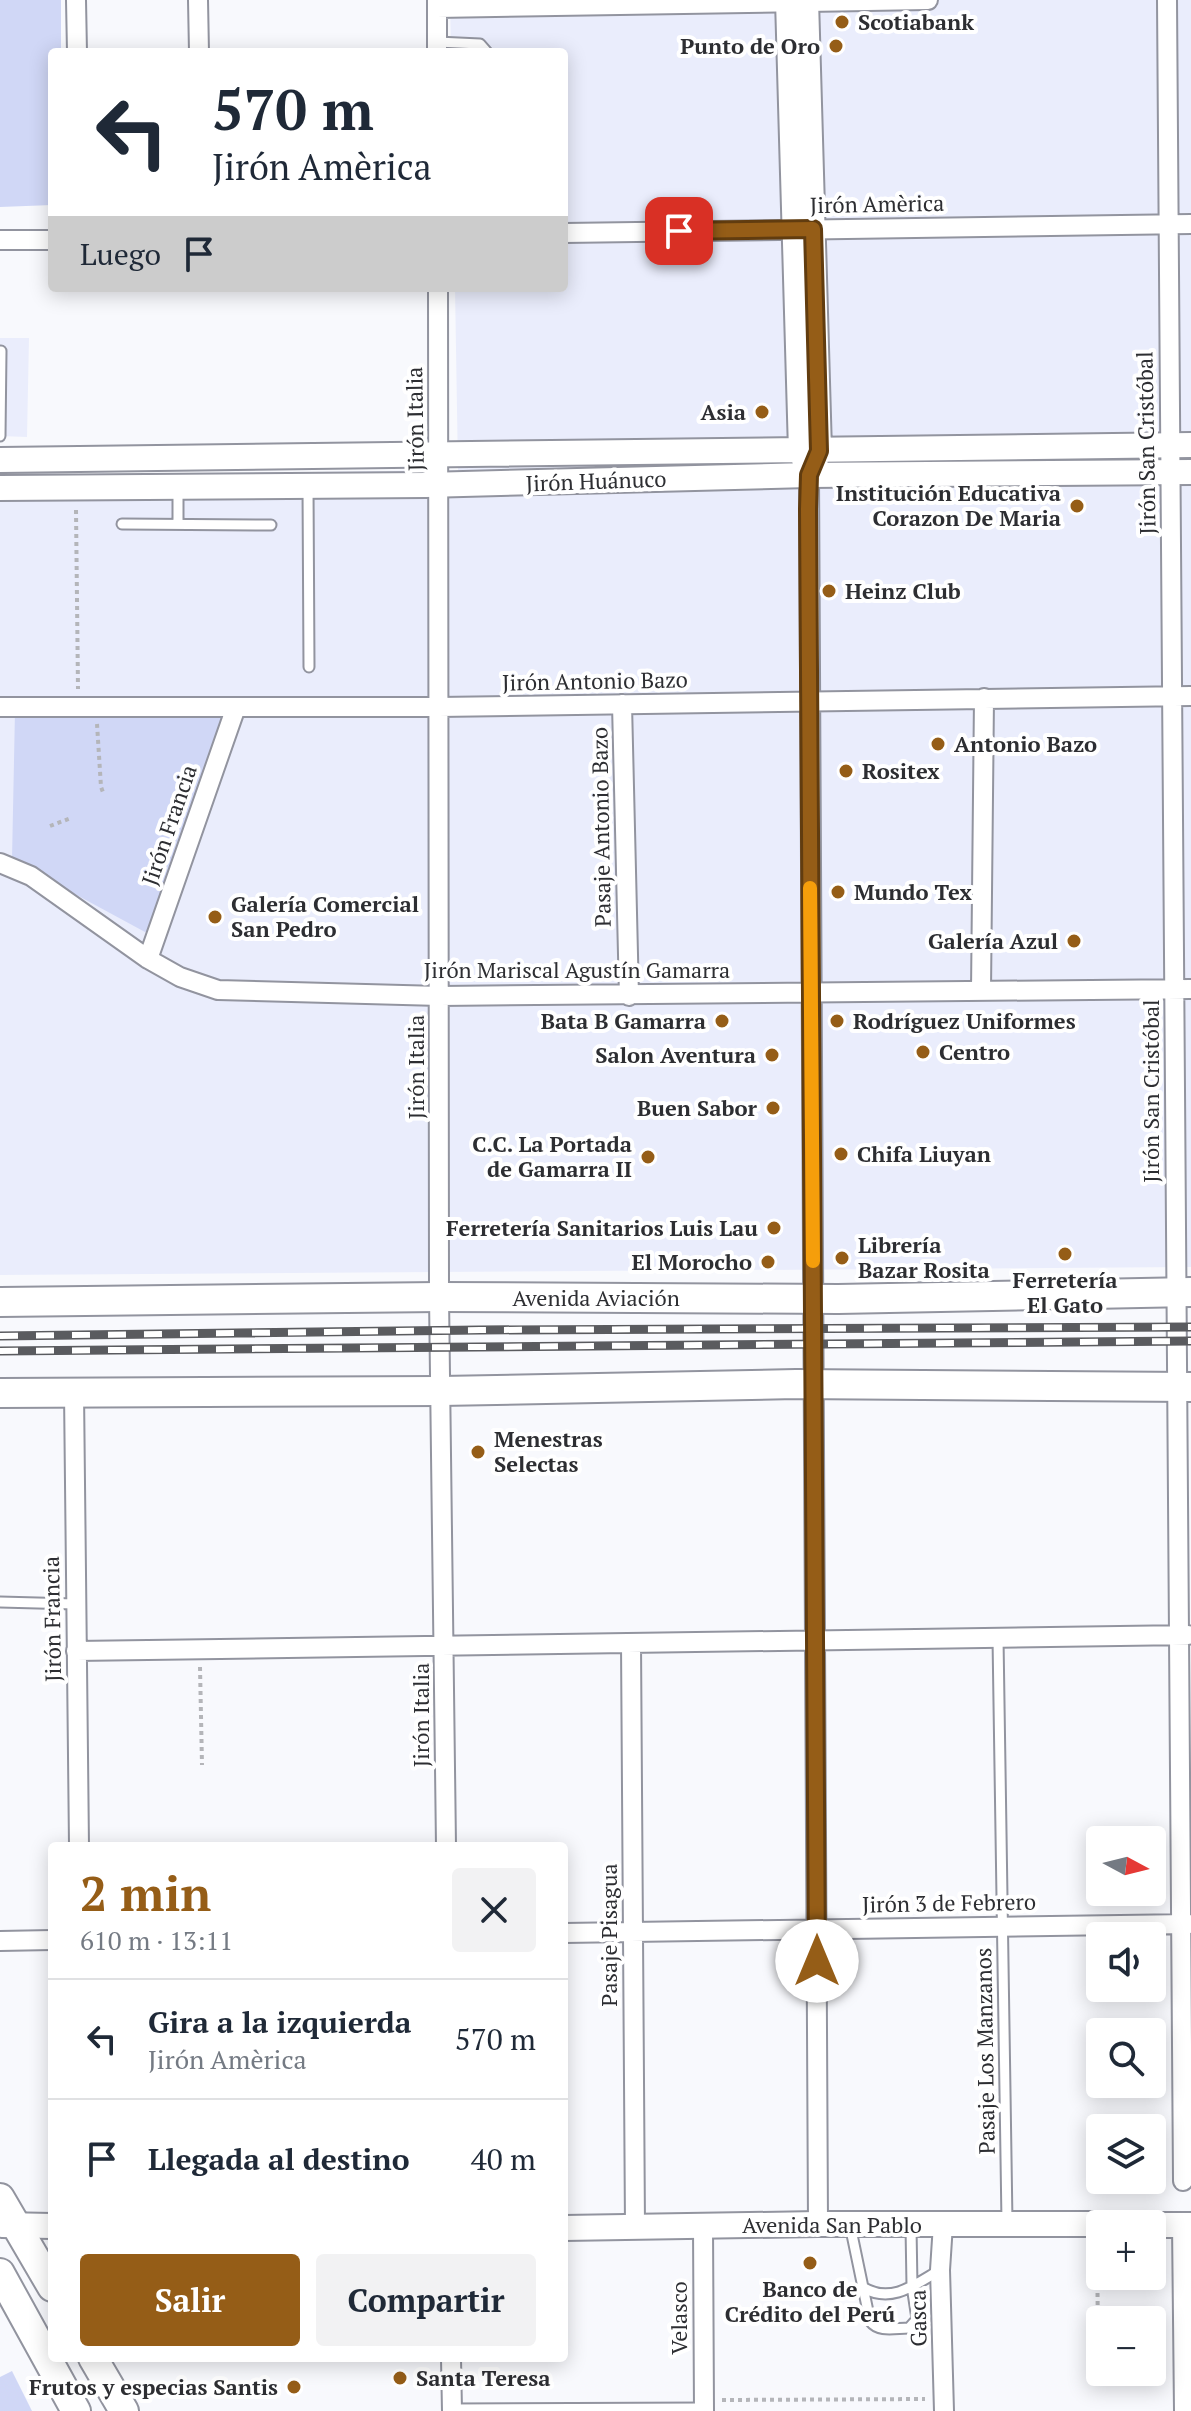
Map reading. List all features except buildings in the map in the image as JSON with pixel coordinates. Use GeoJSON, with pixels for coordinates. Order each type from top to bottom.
{"type":"FeatureCollection","features":[{"type":"Feature","properties":{"kind":"main road","name":"Avenida Aviación"},"geometry":{"type":"LineString","coordinates":[[0,1302],[83,1297],[813,1299],[1184,1292]]}},
{"type":"Feature","properties":{"kind":"main road"},"geometry":{"type":"LineString","coordinates":[[0,1393],[441,1391],[815,1384],[1184,1387]]}},
{"type":"Feature","properties":{"kind":"main road"},"geometry":{"type":"LineString","coordinates":[[0,2198],[8,2226],[48,2281]]}},
{"type":"Feature","properties":{"kind":"main road"},"geometry":{"type":"LineString","coordinates":[[0,2273],[48,2360]]}},
{"type":"Feature","properties":{"kind":"main road"},"geometry":{"type":"LineString","coordinates":[[49,2362],[76,2411]]}},
{"type":"Feature","properties":{"kind":"main road"},"geometry":{"type":"LineString","coordinates":[[95,2362],[124,2411]]}},
{"type":"Feature","properties":{"kind":"street"},"geometry":{"type":"LineString","coordinates":[[76,0],[77,48]]}},
{"type":"Feature","properties":{"kind":"street"},"geometry":{"type":"LineString","coordinates":[[198,0],[199,48]]}},
{"type":"Feature","properties":{"kind":"street"},"geometry":{"type":"LineString","coordinates":[[437,47],[437,4],[928,0]]}},
{"type":"Feature","properties":{"kind":"street","name":"Jirón San Cristóbal"},"geometry":{"type":"LineString","coordinates":[[1167,0],[1169,224],[1181,446],[1172,577],[1182,696],[1186,1924],[1183,2181]]}},
{"type":"Feature","properties":{"kind":"street"},"geometry":{"type":"LineString","coordinates":[[797,1],[810,451],[818,2224]]}},
{"type":"Feature","properties":{"kind":"street","name":"Jirón Amèrica"},"geometry":{"type":"LineString","coordinates":[[568,233],[1191,224]]}},
{"type":"Feature","properties":{"kind":"street"},"geometry":{"type":"LineString","coordinates":[[0,240],[48,240]]}},
{"type":"Feature","properties":{"kind":"street","name":"Jirón Italia"},"geometry":{"type":"LineString","coordinates":[[438,292],[439,1297],[446,1842]]}},
{"type":"Feature","properties":{"kind":"street","name":"Jirón Huánuco"},"geometry":{"type":"LineString","coordinates":[[0,460],[1181,446]]}},
{"type":"Feature","properties":{"kind":"street"},"geometry":{"type":"LineString","coordinates":[[252,486],[253,458]]}},
{"type":"Feature","properties":{"kind":"street","name":"Jirón Huánuco"},"geometry":{"type":"LineString","coordinates":[[0,488],[440,485],[809,475],[1181,472]]}},
{"type":"Feature","properties":{"kind":"street"},"geometry":{"type":"LineString","coordinates":[[1172,577],[1191,577]]}},
{"type":"Feature","properties":{"kind":"street","name":"Jirón Antonio Bazo"},"geometry":{"type":"LineString","coordinates":[[0,707],[439,707],[1182,696]]}},
{"type":"Feature","properties":{"kind":"street"},"geometry":{"type":"LineString","coordinates":[[981,991],[984,698]]}},
{"type":"Feature","properties":{"kind":"street","name":"Pasaje Antonio Bazo"},"geometry":{"type":"LineString","coordinates":[[622,704],[629,996]]}},
{"type":"Feature","properties":{"kind":"street","name":"Jirón Francia"},"geometry":{"type":"LineString","coordinates":[[148,959],[236,707]]}},
{"type":"Feature","properties":{"kind":"street","name":"Jirón Mariscal Agustín Gamarra"},"geometry":{"type":"LineString","coordinates":[[0,863],[31,876],[148,959],[180,977],[218,990],[440,996],[629,996],[1183,989]]}},
{"type":"Feature","properties":{"kind":"street","name":"Jirón Francia"},"geometry":{"type":"LineString","coordinates":[[74,1392],[79,1842]]}},
{"type":"Feature","properties":{"kind":"street"},"geometry":{"type":"LineString","coordinates":[[76,1651],[1185,1635]]}},
{"type":"Feature","properties":{"kind":"street","name":"Pasaje Pisagua"},"geometry":{"type":"LineString","coordinates":[[631,1643],[635,2227]]}},
{"type":"Feature","properties":{"kind":"street","name":"Jirón 3 de Febrero"},"geometry":{"type":"LineString","coordinates":[[568,1933],[1186,1924]]}},
{"type":"Feature","properties":{"kind":"street"},"geometry":{"type":"LineString","coordinates":[[0,1941],[48,1940]]}},
{"type":"Feature","properties":{"kind":"street","name":"Gasca"},"geometry":{"type":"LineString","coordinates":[[943,2224],[940,2270],[944,2405]]}},
{"type":"Feature","properties":{"kind":"street","name":"Avenida San Pablo"},"geometry":{"type":"LineString","coordinates":[[568,2228],[1086,2224]]}},
{"type":"Feature","properties":{"kind":"street"},"geometry":{"type":"LineString","coordinates":[[1184,2411],[1186,2225]]}},
{"type":"Feature","properties":{"kind":"street"},"geometry":{"type":"LineString","coordinates":[[8,2226],[48,2226]]}},
{"type":"Feature","properties":{"kind":"street","name":"Velasco"},"geometry":{"type":"LineString","coordinates":[[703,2226],[704,2407]]}},
{"type":"Feature","properties":{"kind":"street"},"geometry":{"type":"LineString","coordinates":[[451,2362],[452,2410]]}},
{"type":"Feature","properties":{"kind":"lane"},"geometry":{"type":"LineString","coordinates":[[437,47],[480,44],[484,48]]}},
{"type":"Feature","properties":{"kind":"lane"},"geometry":{"type":"LineString","coordinates":[[0,436],[1,351]]}},
{"type":"Feature","properties":{"kind":"lane"},"geometry":{"type":"LineString","coordinates":[[308,486],[309,667]]}},
{"type":"Feature","properties":{"kind":"lane"},"geometry":{"type":"LineString","coordinates":[[178,487],[178,524]]}},
{"type":"Feature","properties":{"kind":"lane"},"geometry":{"type":"LineString","coordinates":[[122,524],[271,525]]}},
{"type":"Feature","properties":{"kind":"lane"},"geometry":{"type":"LineString","coordinates":[[0,1602],[75,1604]]}},
{"type":"Feature","properties":{"kind":"lane","name":"Pasaje Los Manzanos"},"geometry":{"type":"LineString","coordinates":[[998,1638],[1007,2224]]}},
{"type":"Feature","properties":{"kind":"lane"},"geometry":{"type":"LineString","coordinates":[[850,2225],[870,2321],[875,2327],[909,2328],[917,2319],[912,2286],[911,2226]]}},
{"type":"Feature","properties":{"kind":"lane"},"geometry":{"type":"LineString","coordinates":[[864,2288],[882,2296],[899,2293],[940,2270]]}},
{"type":"Feature","properties":{"kind":"lane"},"geometry":{"type":"LineString","coordinates":[[452,2410],[704,2407]]}},
{"type":"Feature","properties":{"kind":"path"},"geometry":{"type":"LineString","coordinates":[[76,487],[78,707]]}},
{"type":"Feature","properties":{"kind":"path"},"geometry":{"type":"LineString","coordinates":[[96,714],[104,795]]}},
{"type":"Feature","properties":{"kind":"path"},"geometry":{"type":"LineString","coordinates":[[50,826],[71,818]]}},
{"type":"Feature","properties":{"kind":"path"},"geometry":{"type":"LineString","coordinates":[[200,1650],[202,1765]]}},
{"type":"Feature","properties":{"kind":"path"},"geometry":{"type":"LineString","coordinates":[[704,2407],[944,2405]]}},
{"type":"Feature","properties":{"kind":"shaded area"},"geometry":{"type":"Polygon","coordinates":[[[0,0],[61,0],[61,48],[48,48],[48,205],[0,207],[0,0]]]}},
{"type":"Feature","properties":{"kind":"shaded area"},"geometry":{"type":"Polygon","coordinates":[[[450,0],[1191,0],[1191,1267],[0,1275],[0,476],[458,470],[455,292],[568,292],[568,48],[451,48],[450,0]]]}},
{"type":"Feature","properties":{"kind":"shaded area"},"geometry":{"type":"Polygon","coordinates":[[[0,338],[29,338],[27,437],[0,436],[0,338]]]}},
{"type":"Feature","properties":{"kind":"shaded area"},"geometry":{"type":"Polygon","coordinates":[[[228,710],[151,930],[145,932],[12,860],[15,711],[228,710]]]}},
{"type":"Feature","properties":{"kind":"shaded area"},"geometry":{"type":"Polygon","coordinates":[[[12,2371],[32,2411],[0,2411],[0,2377],[12,2371]]]}},
{"type":"Feature","properties":{"kind":"railway"},"geometry":{"type":"LineString","coordinates":[[0,1336],[1191,1327]]}},
{"type":"Feature","properties":{"kind":"railway"},"geometry":{"type":"LineString","coordinates":[[0,1351],[1191,1341]]}},
{"type":"Feature","properties":{"kind":"slow traffic"},"geometry":{"type":"LineString","coordinates":[[810,888],[813,1261]]}},
{"type":"Feature","properties":{"kind":"place","name":"Scotiabank"},"geometry":{"type":"Point","coordinates":[842,22]}},
{"type":"Feature","properties":{"kind":"place","name":"Punto de Oro"},"geometry":{"type":"Point","coordinates":[836,46]}},
{"type":"Feature","properties":{"kind":"place","name":"Asia"},"geometry":{"type":"Point","coordinates":[762,412]}},
{"type":"Feature","properties":{"kind":"place","name":"Institución Educativa Corazon De Maria"},"geometry":{"type":"Point","coordinates":[1077,506]}},
{"type":"Feature","properties":{"kind":"place","name":"Heinz Club"},"geometry":{"type":"Point","coordinates":[829,591]}},
{"type":"Feature","properties":{"kind":"place","name":"Antonio Bazo"},"geometry":{"type":"Point","coordinates":[938,744]}},
{"type":"Feature","properties":{"kind":"place","name":"Rositex"},"geometry":{"type":"Point","coordinates":[846,771]}},
{"type":"Feature","properties":{"kind":"place","name":"Mundo Tex"},"geometry":{"type":"Point","coordinates":[838,892]}},
{"type":"Feature","properties":{"kind":"place","name":"Galería Comercial San Pedro"},"geometry":{"type":"Point","coordinates":[215,917]}},
{"type":"Feature","properties":{"kind":"place","name":"Galería Azul"},"geometry":{"type":"Point","coordinates":[1074,941]}},
{"type":"Feature","properties":{"kind":"place","name":"Bata B Gamarra"},"geometry":{"type":"Point","coordinates":[722,1021]}},
{"type":"Feature","properties":{"kind":"place","name":"Rodríguez Uniformes"},"geometry":{"type":"Point","coordinates":[837,1021]}},
{"type":"Feature","properties":{"kind":"place","name":"Centro"},"geometry":{"type":"Point","coordinates":[923,1052]}},
{"type":"Feature","properties":{"kind":"place","name":"Salon Aventura"},"geometry":{"type":"Point","coordinates":[772,1055]}},
{"type":"Feature","properties":{"kind":"place","name":"Buen Sabor"},"geometry":{"type":"Point","coordinates":[773,1108]}},
{"type":"Feature","properties":{"kind":"place","name":"Chifa Liuyan"},"geometry":{"type":"Point","coordinates":[841,1154]}},
{"type":"Feature","properties":{"kind":"place","name":"C.C. La Portada de Gamarra II"},"geometry":{"type":"Point","coordinates":[648,1157]}},
{"type":"Feature","properties":{"kind":"place","name":"Ferretería Sanitarios Luis Lau"},"geometry":{"type":"Point","coordinates":[774,1228]}},
{"type":"Feature","properties":{"kind":"place","name":"Ferretería El Gato"},"geometry":{"type":"Point","coordinates":[1065,1254]}},
{"type":"Feature","properties":{"kind":"place","name":"Librería Bazar Rosita"},"geometry":{"type":"Point","coordinates":[842,1258]}},
{"type":"Feature","properties":{"kind":"place","name":"El Morocho"},"geometry":{"type":"Point","coordinates":[768,1262]}},
{"type":"Feature","properties":{"kind":"place","name":"Menestras Selectas"},"geometry":{"type":"Point","coordinates":[478,1452]}},
{"type":"Feature","properties":{"kind":"place","name":"Banco de Crédito del Perú"},"geometry":{"type":"Point","coordinates":[810,2263]}},
{"type":"Feature","properties":{"kind":"place","name":"Santa Teresa"},"geometry":{"type":"Point","coordinates":[400,2378]}},
{"type":"Feature","properties":{"kind":"place","name":"Frutos y especias Santis"},"geometry":{"type":"Point","coordinates":[294,2387]}},
{"type":"Feature","properties":{"kind":"route"},"geometry":{"type":"LineString","coordinates":[[679,231],[813,229],[819,451],[809,475],[808,509],[817,1961]]}}]}
